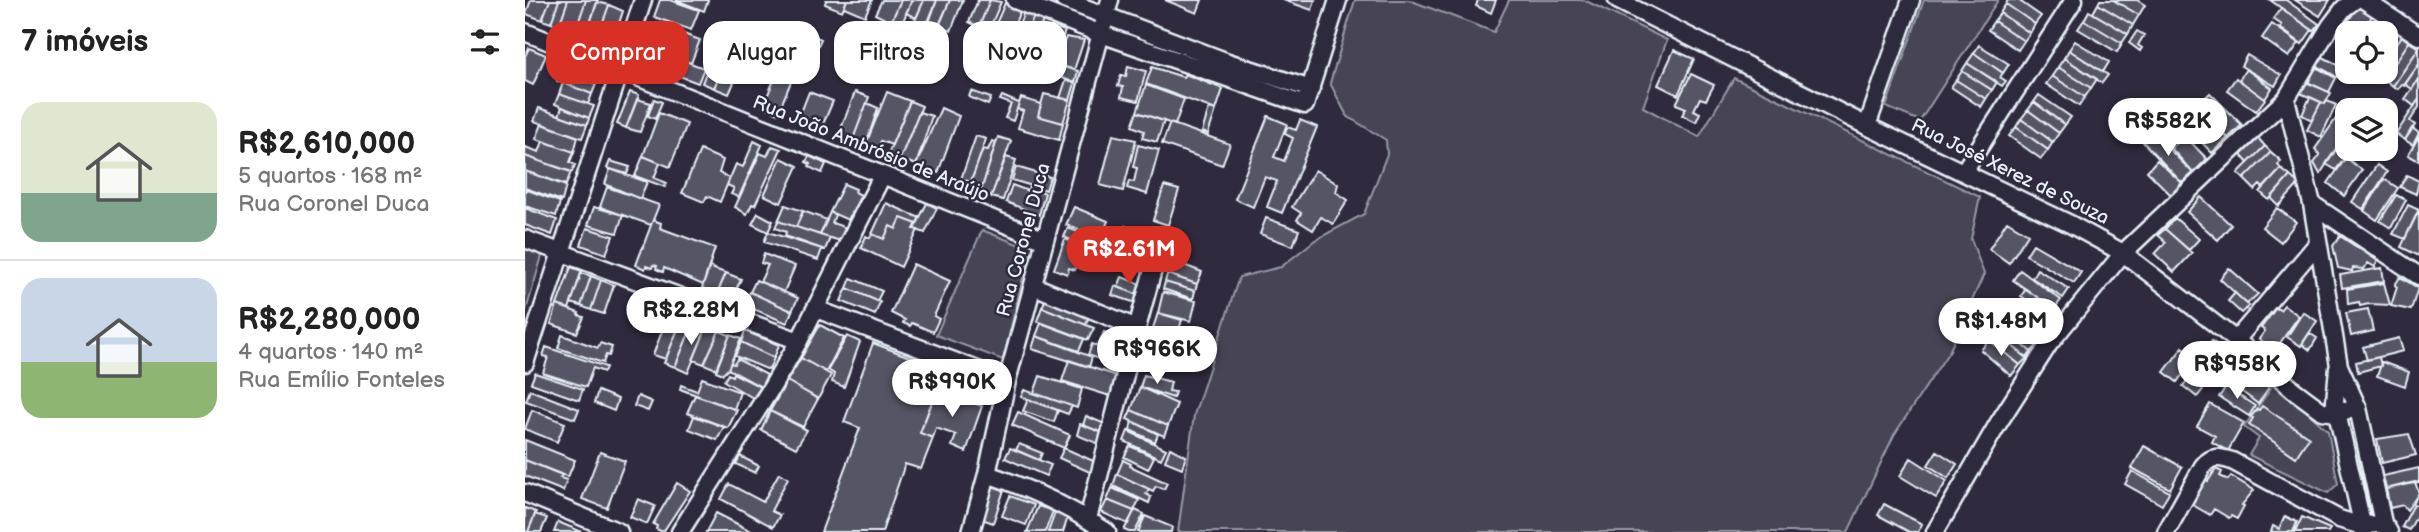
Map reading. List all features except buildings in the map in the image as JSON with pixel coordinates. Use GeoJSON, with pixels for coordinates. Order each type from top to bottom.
{"type":"FeatureCollection","features":[{"type":"Feature","properties":{"kind":"street"},"geometry":{"type":"LineString","coordinates":[[636,21],[643,0]]}},
{"type":"Feature","properties":{"kind":"street"},"geometry":{"type":"LineString","coordinates":[[1015,0],[1223,79],[1305,105],[1338,0]]}},
{"type":"Feature","properties":{"kind":"street"},"geometry":{"type":"LineString","coordinates":[[1064,0],[1229,62],[1311,89]]}},
{"type":"Feature","properties":{"kind":"street","name":"Rua Coronel Duca"},"geometry":{"type":"LineString","coordinates":[[971,532],[987,474],[1007,381],[1110,0]]}},
{"type":"Feature","properties":{"kind":"street","name":"Rua José Xerez de Souza"},"geometry":{"type":"LineString","coordinates":[[1617,0],[1867,126],[1964,171],[2123,253],[2236,340],[2322,411],[2337,413]]}},
{"type":"Feature","properties":{"kind":"street"},"geometry":{"type":"LineString","coordinates":[[1867,126],[1911,0]]}},
{"type":"Feature","properties":{"kind":"street"},"geometry":{"type":"LineString","coordinates":[[1964,171],[2074,0]]}},
{"type":"Feature","properties":{"kind":"street"},"geometry":{"type":"LineString","coordinates":[[1935,532],[1999,422],[2049,344],[2123,253],[2287,99],[2331,25],[2344,8],[2355,0]]}},
{"type":"Feature","properties":{"kind":"street"},"geometry":{"type":"LineString","coordinates":[[2364,0],[2389,8],[2419,36]]}},
{"type":"Feature","properties":{"kind":"street","name":"Rua João Ambrósio de Araújo"},"geometry":{"type":"LineString","coordinates":[[525,33],[546,41]]}},
{"type":"Feature","properties":{"kind":"street"},"geometry":{"type":"LineString","coordinates":[[1223,79],[1229,62]]}},
{"type":"Feature","properties":{"kind":"street"},"geometry":{"type":"LineString","coordinates":[[525,363],[616,84]]}},
{"type":"Feature","properties":{"kind":"street","name":"Rua João Ambrósio de Araújo"},"geometry":{"type":"LineString","coordinates":[[652,84],[1045,240]]}},
{"type":"Feature","properties":{"kind":"street"},"geometry":{"type":"LineString","coordinates":[[2166,532],[2203,466],[2210,458],[2216,457],[2232,461],[2339,519],[2363,529],[2386,528],[2358,408],[2339,366],[2312,204],[2287,99]]}},
{"type":"Feature","properties":{"kind":"street"},"geometry":{"type":"LineString","coordinates":[[680,532],[799,341],[882,176]]}},
{"type":"Feature","properties":{"kind":"street"},"geometry":{"type":"LineString","coordinates":[[2312,204],[2419,276]]}},
{"type":"Feature","properties":{"kind":"street"},"geometry":{"type":"LineString","coordinates":[[525,239],[799,341]]}},
{"type":"Feature","properties":{"kind":"street"},"geometry":{"type":"LineString","coordinates":[[2236,340],[2318,243]]}},
{"type":"Feature","properties":{"kind":"street"},"geometry":{"type":"LineString","coordinates":[[1088,519],[1159,248]]}},
{"type":"Feature","properties":{"kind":"street"},"geometry":{"type":"LineString","coordinates":[[1034,286],[1137,328]]}},
{"type":"Feature","properties":{"kind":"street"},"geometry":{"type":"LineString","coordinates":[[816,309],[1007,381]]}},
{"type":"Feature","properties":{"kind":"street"},"geometry":{"type":"LineString","coordinates":[[2339,366],[2335,401],[2363,529]]}},
{"type":"Feature","properties":{"kind":"street"},"geometry":{"type":"LineString","coordinates":[[2337,413],[2358,408]]}},
{"type":"Feature","properties":{"kind":"street"},"geometry":{"type":"LineString","coordinates":[[987,474],[1009,481],[1088,519],[1107,532]]}},
{"type":"Feature","properties":{"kind":"street"},"geometry":{"type":"LineString","coordinates":[[525,493],[619,532]]}},
{"type":"Feature","properties":{"kind":"shaded area"},"geometry":{"type":"Polygon","coordinates":[[[1355,0],[1409,0],[1494,32],[1509,0],[1584,0],[1667,40],[1643,107],[1699,137],[1734,78],[1980,197],[1971,239],[1984,274],[1950,350],[1894,435],[1848,532],[1178,532],[1194,415],[1239,277],[1281,267],[1315,240],[1364,214],[1387,154],[1386,140],[1347,116],[1330,83],[1355,0]]]}},
{"type":"Feature","properties":{"kind":"shaded area"},"geometry":{"type":"Polygon","coordinates":[[[1924,0],[1998,0],[1920,121],[1886,107],[1924,0]]]}},
{"type":"Feature","properties":{"kind":"shaded area"},"geometry":{"type":"Polygon","coordinates":[[[982,230],[1030,249],[1003,360],[936,335],[982,230]]]}},
{"type":"Feature","properties":{"kind":"shaded area"},"geometry":{"type":"Polygon","coordinates":[[[525,242],[544,249],[525,314],[525,242]]]}},
{"type":"Feature","properties":{"kind":"shaded area"},"geometry":{"type":"Polygon","coordinates":[[[2275,382],[2328,431],[2338,484],[2328,493],[2249,455],[2259,438],[2244,427],[2275,382]]]}}]}
